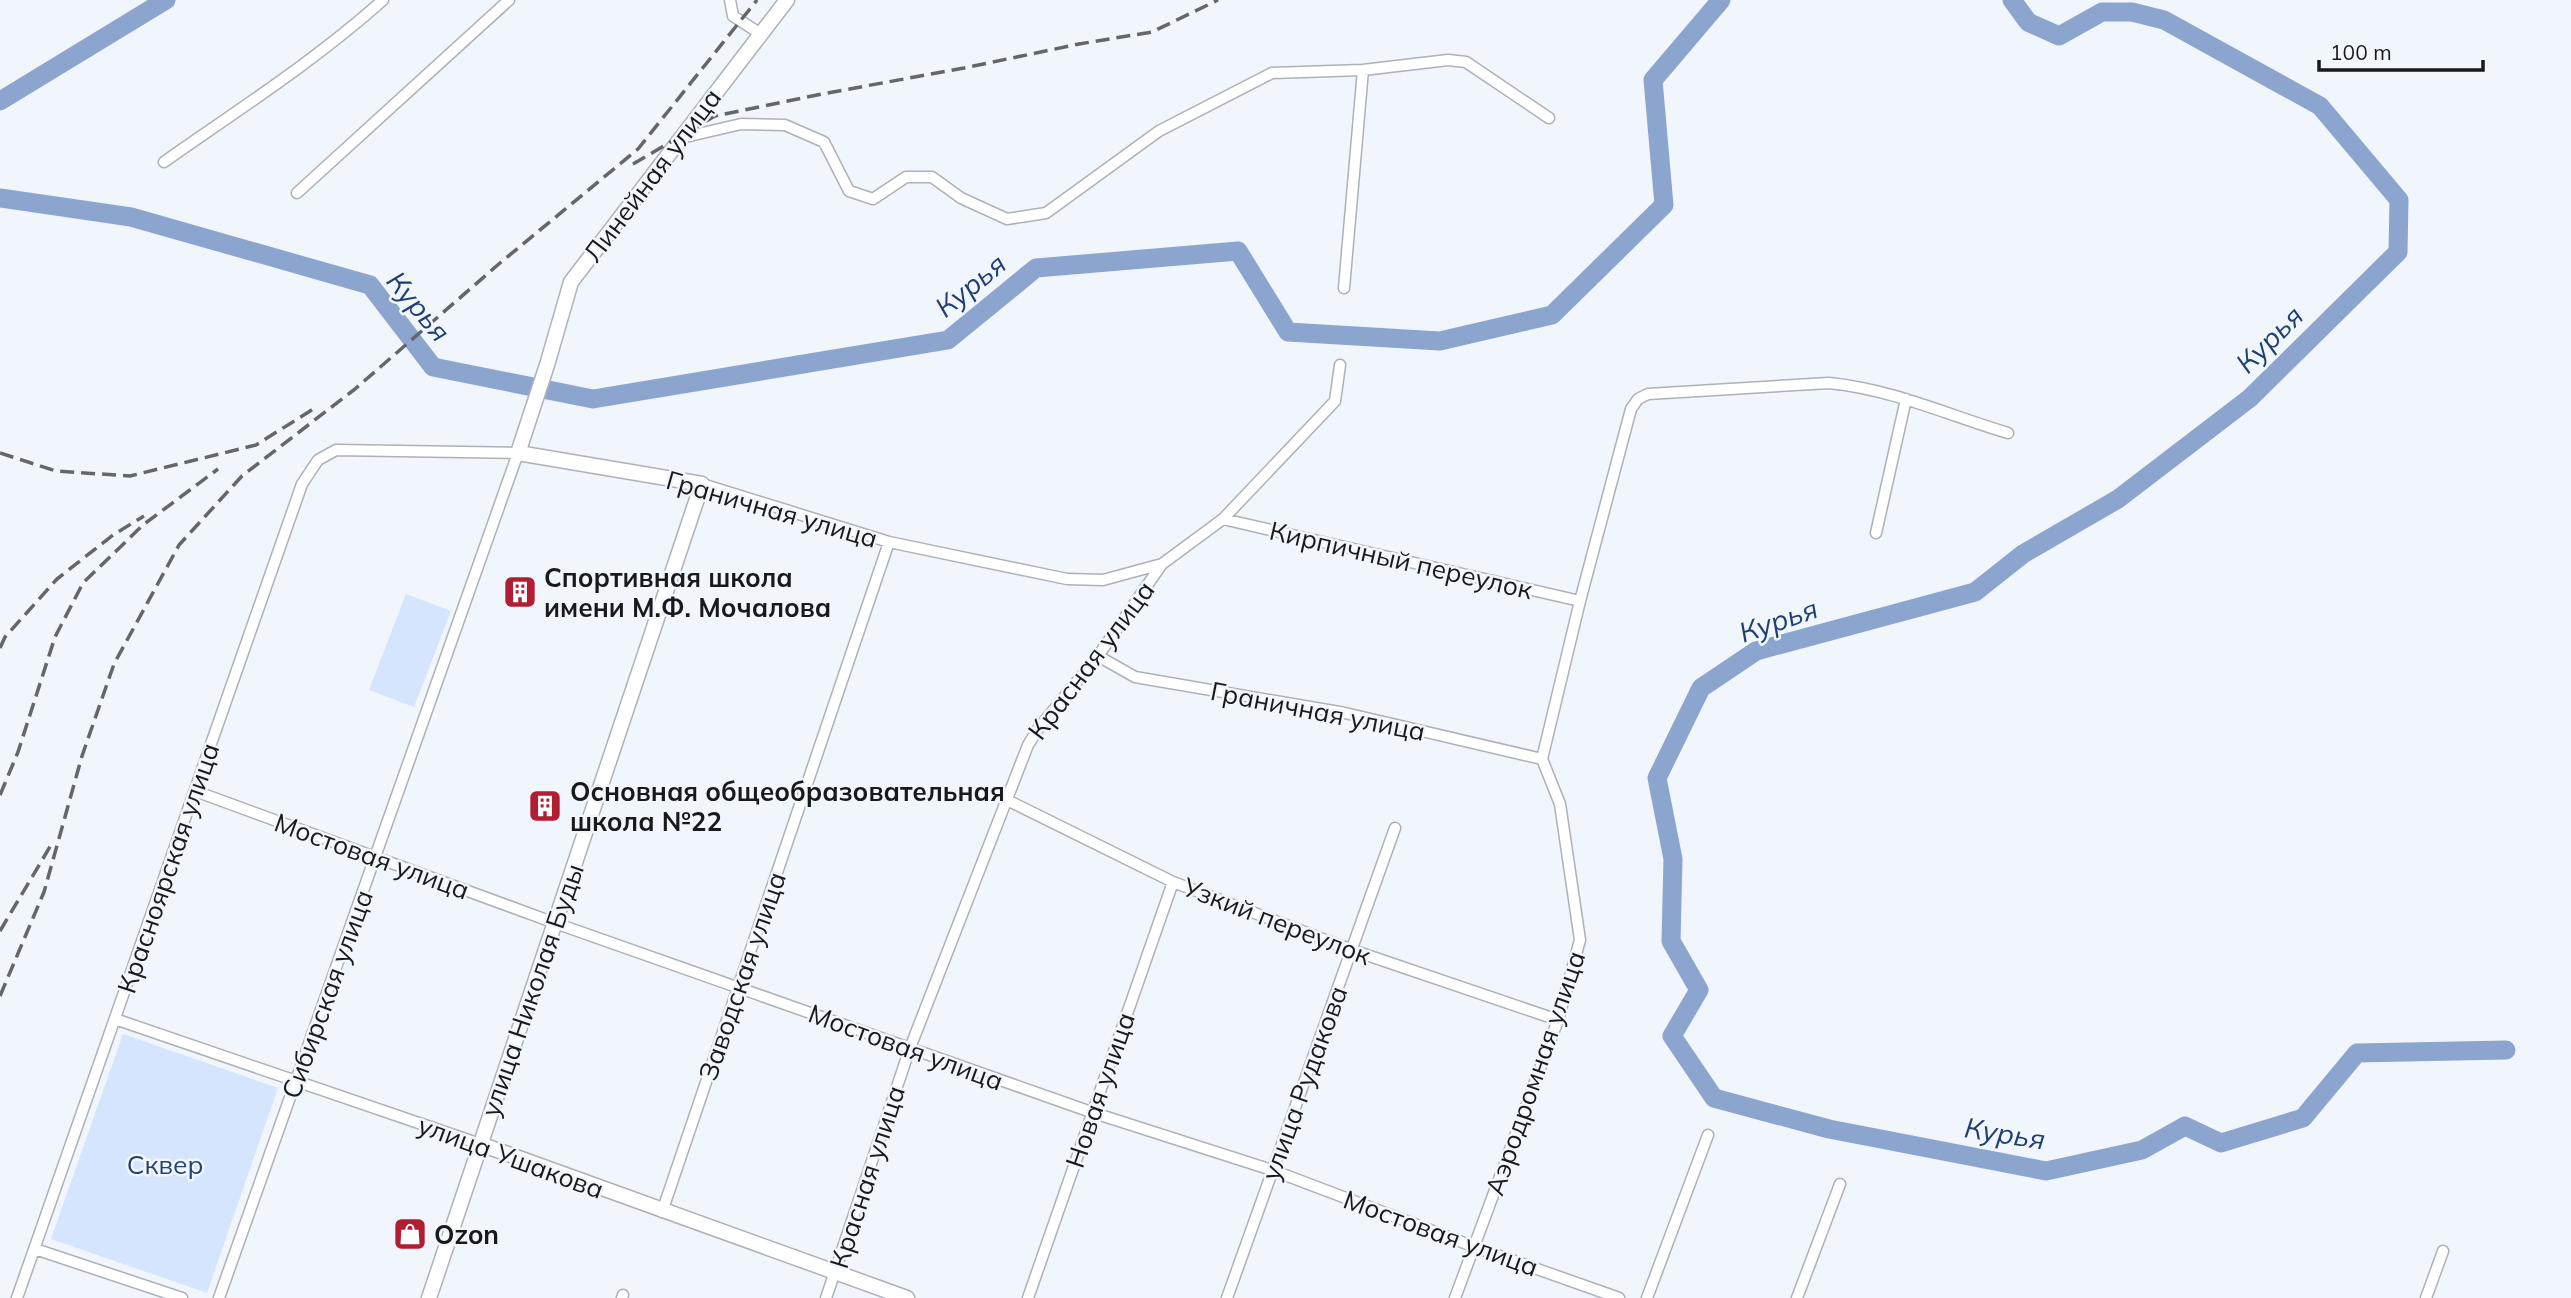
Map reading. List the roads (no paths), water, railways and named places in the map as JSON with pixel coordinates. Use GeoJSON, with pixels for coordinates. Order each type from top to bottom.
{"type":"FeatureCollection","features":[{"type":"Feature","properties":{"kind":"street"},"geometry":{"type":"LineString","coordinates":[[164,162],[361,20],[383,0]]}},
{"type":"Feature","properties":{"kind":"street"},"geometry":{"type":"LineString","coordinates":[[297,193],[509,0]]}},
{"type":"Feature","properties":{"kind":"street"},"geometry":{"type":"LineString","coordinates":[[730,0],[733,16],[761,34]]}},
{"type":"Feature","properties":{"kind":"street","name":"Линейная улица"},"geometry":{"type":"LineString","coordinates":[[518,453],[547,365],[570,282],[787,0]]}},
{"type":"Feature","properties":{"kind":"street"},"geometry":{"type":"LineString","coordinates":[[681,138],[741,124],[785,125],[824,142],[849,191],[873,199],[906,177],[932,177],[961,198],[1007,219],[1046,213],[1159,131],[1272,74],[1363,70],[1448,60],[1466,62],[1549,118]]}},
{"type":"Feature","properties":{"kind":"street"},"geometry":{"type":"LineString","coordinates":[[1344,288],[1363,70]]}},
{"type":"Feature","properties":{"kind":"street","name":"Красная улица"},"geometry":{"type":"LineString","coordinates":[[826,1298],[910,1048],[1024,753],[1038,729],[1098,656],[1162,564],[1223,519],[1335,401],[1340,365]]}},
{"type":"Feature","properties":{"kind":"street"},"geometry":{"type":"LineString","coordinates":[[1542,759],[1580,601],[1631,409],[1639,399],[1658,393],[1829,383],[1854,386],[1906,399],[2008,433]]}},
{"type":"Feature","properties":{"kind":"street"},"geometry":{"type":"LineString","coordinates":[[1876,533],[1906,399]]}},
{"type":"Feature","properties":{"kind":"street","name":"Граничная улица"},"geometry":{"type":"LineString","coordinates":[[336,450],[518,453],[702,484],[889,542],[1085,581],[1103,580],[1162,564]]}},
{"type":"Feature","properties":{"kind":"street","name":"Красноярская улица"},"geometry":{"type":"LineString","coordinates":[[18,1298],[302,484],[318,460],[336,450]]}},
{"type":"Feature","properties":{"kind":"street","name":"Сибирская улица"},"geometry":{"type":"LineString","coordinates":[[219,1298],[518,453]]}},
{"type":"Feature","properties":{"kind":"street","name":"улица Николая Буды"},"geometry":{"type":"LineString","coordinates":[[429,1298],[702,484]]}},
{"type":"Feature","properties":{"kind":"street","name":"Кирпичный переулок"},"geometry":{"type":"LineString","coordinates":[[1223,519],[1580,601]]}},
{"type":"Feature","properties":{"kind":"street","name":"Заводская улица"},"geometry":{"type":"LineString","coordinates":[[662,1212],[889,542]]}},
{"type":"Feature","properties":{"kind":"street","name":"Граничная улица"},"geometry":{"type":"LineString","coordinates":[[1098,656],[1135,677],[1345,713],[1542,759]]}},
{"type":"Feature","properties":{"kind":"street","name":"Аэродромная улица"},"geometry":{"type":"LineString","coordinates":[[1455,1298],[1558,1020],[1580,940],[1560,804],[1542,759]]}},
{"type":"Feature","properties":{"kind":"street","name":"Мостовая улица"},"geometry":{"type":"LineString","coordinates":[[195,791],[555,923],[1091,1112],[1272,1170],[1619,1298]]}},
{"type":"Feature","properties":{"kind":"street","name":"Узкий переулок"},"geometry":{"type":"LineString","coordinates":[[1005,799],[1173,882],[1352,950],[1558,1020]]}},
{"type":"Feature","properties":{"kind":"street","name":"улица Рудакова"},"geometry":{"type":"LineString","coordinates":[[1227,1298],[1395,828]]}},
{"type":"Feature","properties":{"kind":"street","name":"Новая улица"},"geometry":{"type":"LineString","coordinates":[[1028,1298],[1173,882]]}},
{"type":"Feature","properties":{"kind":"street","name":"улица Ушакова"},"geometry":{"type":"LineString","coordinates":[[115,1019],[480,1144],[662,1212],[907,1298]]}},
{"type":"Feature","properties":{"kind":"street"},"geometry":{"type":"LineString","coordinates":[[1647,1298],[1708,1135]]}},
{"type":"Feature","properties":{"kind":"street"},"geometry":{"type":"LineString","coordinates":[[1797,1298],[1840,1184]]}},
{"type":"Feature","properties":{"kind":"street"},"geometry":{"type":"LineString","coordinates":[[35,1249],[182,1298]]}},
{"type":"Feature","properties":{"kind":"street"},"geometry":{"type":"LineString","coordinates":[[2426,1298],[2443,1251]]}},
{"type":"Feature","properties":{"kind":"waterway"},"geometry":{"type":"LineString","coordinates":[[0,101],[166,0]]}},
{"type":"Feature","properties":{"kind":"waterway","name":"Курья"},"geometry":{"type":"LineString","coordinates":[[0,198],[131,217],[370,285],[433,367],[593,399],[948,340],[1036,268],[1238,251],[1288,332],[1440,341],[1552,315],[1664,205],[1653,80],[1721,0]]}},
{"type":"Feature","properties":{"kind":"waterway","name":"Курья"},"geometry":{"type":"LineString","coordinates":[[2012,0],[2028,22],[2059,36],[2102,12],[2132,12],[2164,20],[2320,106],[2399,200],[2398,252],[2250,398],[2118,499],[2023,554],[1975,592],[1756,651],[1701,688],[1657,778],[1673,859],[1671,941],[1699,990],[1672,1036],[1714,1098],[1829,1129],[2046,1171],[2142,1150],[2185,1126],[2221,1143],[2303,1118],[2357,1053],[2506,1050]]}},
{"type":"Feature","properties":{"kind":"railway"},"geometry":{"type":"LineString","coordinates":[[0,996],[44,892],[82,756],[114,664],[179,545],[242,476],[355,389],[500,263],[638,149],[757,0]]}},
{"type":"Feature","properties":{"kind":"railway"},"geometry":{"type":"LineString","coordinates":[[633,164],[715,116],[1152,32],[1218,0]]}},
{"type":"Feature","properties":{"kind":"railway"},"geometry":{"type":"LineString","coordinates":[[0,453],[56,471],[130,476],[256,445],[318,406]]}},
{"type":"Feature","properties":{"kind":"railway"},"geometry":{"type":"LineString","coordinates":[[0,795],[18,752],[55,637],[83,583],[143,525],[218,469]]}},
{"type":"Feature","properties":{"kind":"railway"},"geometry":{"type":"LineString","coordinates":[[0,648],[5,637],[57,579],[113,535],[144,516]]}},
{"type":"Feature","properties":{"kind":"railway"},"geometry":{"type":"LineString","coordinates":[[0,931],[51,845]]}},
{"type":"Feature","properties":{"kind":"place","name":"Спортивная школа имени М.Ф. Мочалова"},"geometry":{"type":"Point","coordinates":[520,592]}},
{"type":"Feature","properties":{"kind":"place","name":"Основная общеобразовательная школа №22"},"geometry":{"type":"Point","coordinates":[545,806]}},
{"type":"Feature","properties":{"kind":"place","name":"Ozon"},"geometry":{"type":"Point","coordinates":[410,1234]}},
{"type":"Feature","properties":{"kind":"park label","name":"Сквер"},"geometry":{"type":"Point","coordinates":[165,1164]}}]}
